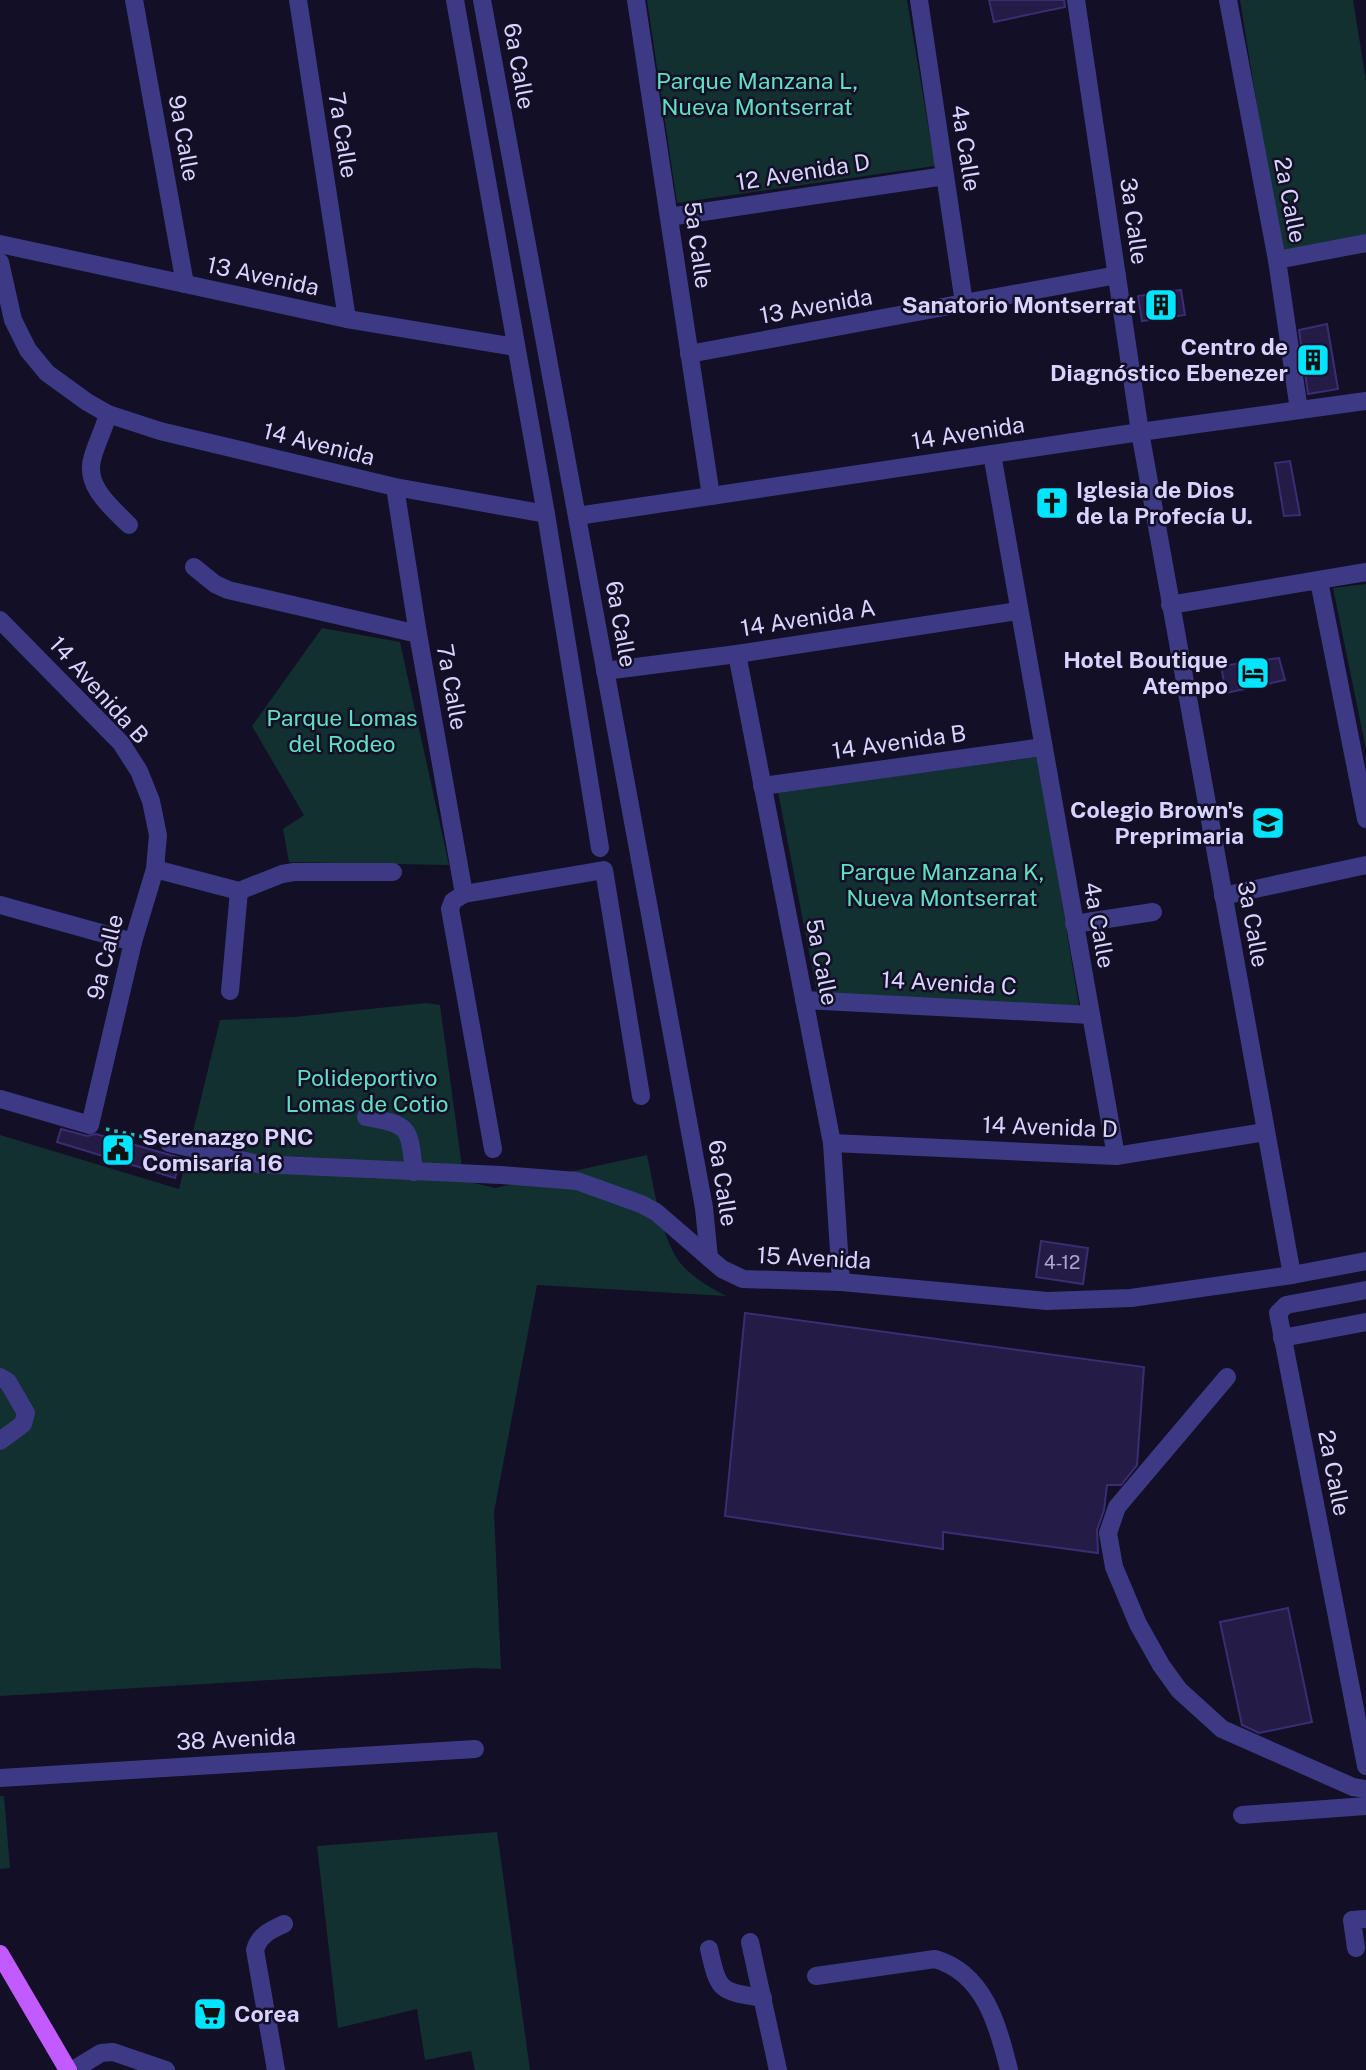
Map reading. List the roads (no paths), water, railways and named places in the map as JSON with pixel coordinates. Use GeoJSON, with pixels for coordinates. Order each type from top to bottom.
{"type":"FeatureCollection","features":[{"type":"Feature","properties":{"kind":"main road"},"geometry":{"type":"LineString","coordinates":[[0,1954],[68,2070]]}},
{"type":"Feature","properties":{"kind":"street","name":"9a Calle"},"geometry":{"type":"LineString","coordinates":[[134,0],[185,284]]}},
{"type":"Feature","properties":{"kind":"street","name":"7a Calle"},"geometry":{"type":"LineString","coordinates":[[298,0],[347,319]]}},
{"type":"Feature","properties":{"kind":"street"},"geometry":{"type":"LineString","coordinates":[[456,0],[546,514],[600,848]]}},
{"type":"Feature","properties":{"kind":"street","name":"6a Calle"},"geometry":{"type":"LineString","coordinates":[[482,0],[704,1208],[709,1258]]}},
{"type":"Feature","properties":{"kind":"street","name":"5a Calle"},"geometry":{"type":"LineString","coordinates":[[636,0],[711,496]]}},
{"type":"Feature","properties":{"kind":"street","name":"4a Calle"},"geometry":{"type":"LineString","coordinates":[[919,0],[964,303]]}},
{"type":"Feature","properties":{"kind":"street","name":"3a Calle"},"geometry":{"type":"LineString","coordinates":[[1076,0],[1140,432],[1292,1275]]}},
{"type":"Feature","properties":{"kind":"street","name":"2a Calle"},"geometry":{"type":"LineString","coordinates":[[1228,0],[1277,260],[1299,410]]}},
{"type":"Feature","properties":{"kind":"street","name":"12 Avenida D"},"geometry":{"type":"LineString","coordinates":[[669,217],[945,176]]}},
{"type":"Feature","properties":{"kind":"street"},"geometry":{"type":"LineString","coordinates":[[1277,260],[1366,243]]}},
{"type":"Feature","properties":{"kind":"street","name":"13 Avenida"},"geometry":{"type":"LineString","coordinates":[[0,244],[347,319],[516,347]]}},
{"type":"Feature","properties":{"kind":"street","name":"14 Avenida"},"geometry":{"type":"LineString","coordinates":[[0,262],[12,320],[28,350],[47,373],[108,414],[160,431],[396,487],[546,514]]}},
{"type":"Feature","properties":{"kind":"street","name":"13 Avenida"},"geometry":{"type":"LineString","coordinates":[[690,354],[1117,275]]}},
{"type":"Feature","properties":{"kind":"street","name":"14 Avenida"},"geometry":{"type":"LineString","coordinates":[[577,516],[1366,401]]}},
{"type":"Feature","properties":{"kind":"street"},"geometry":{"type":"LineString","coordinates":[[108,414],[92,456],[90,470],[103,498],[129,525]]}},
{"type":"Feature","properties":{"kind":"street","name":"4a Calle"},"geometry":{"type":"LineString","coordinates":[[992,454],[1116,1156]]}},
{"type":"Feature","properties":{"kind":"street","name":"7a Calle"},"geometry":{"type":"LineString","coordinates":[[396,487],[418,634],[464,894]]}},
{"type":"Feature","properties":{"kind":"street"},"geometry":{"type":"LineString","coordinates":[[194,567],[215,584],[228,590],[418,634]]}},
{"type":"Feature","properties":{"kind":"street"},"geometry":{"type":"LineString","coordinates":[[1170,606],[1366,572]]}},
{"type":"Feature","properties":{"kind":"street"},"geometry":{"type":"LineString","coordinates":[[1319,581],[1366,818]]}},
{"type":"Feature","properties":{"kind":"street","name":"14 Avenida A"},"geometry":{"type":"LineString","coordinates":[[605,671],[737,654],[1018,611]]}},
{"type":"Feature","properties":{"kind":"street","name":"14 Avenida B"},"geometry":{"type":"LineString","coordinates":[[0,620],[121,743],[139,771],[151,801]]}},
{"type":"Feature","properties":{"kind":"street","name":"5a Calle"},"geometry":{"type":"LineString","coordinates":[[737,654],[832,1143],[841,1282]]}},
{"type":"Feature","properties":{"kind":"street","name":"14 Avenida B"},"geometry":{"type":"LineString","coordinates":[[762,786],[1043,747]]}},
{"type":"Feature","properties":{"kind":"street","name":"9a Calle"},"geometry":{"type":"LineString","coordinates":[[0,1099],[90,1125],[133,942],[155,869],[158,835],[151,801]]}},
{"type":"Feature","properties":{"kind":"street"},"geometry":{"type":"LineString","coordinates":[[1223,896],[1366,865]]}},
{"type":"Feature","properties":{"kind":"street"},"geometry":{"type":"LineString","coordinates":[[155,869],[239,891],[272,877],[294,872],[393,872]]}},
{"type":"Feature","properties":{"kind":"street"},"geometry":{"type":"LineString","coordinates":[[493,1149],[450,909],[453,901],[464,894],[604,870],[641,1096]]}},
{"type":"Feature","properties":{"kind":"street"},"geometry":{"type":"LineString","coordinates":[[230,991],[239,891]]}},
{"type":"Feature","properties":{"kind":"street"},"geometry":{"type":"LineString","coordinates":[[0,905],[133,942]]}},
{"type":"Feature","properties":{"kind":"street"},"geometry":{"type":"LineString","coordinates":[[1074,924],[1153,912]]}},
{"type":"Feature","properties":{"kind":"street","name":"14 Avenida C"},"geometry":{"type":"LineString","coordinates":[[804,1000],[1091,1015]]}},
{"type":"Feature","properties":{"kind":"street"},"geometry":{"type":"LineString","coordinates":[[366,1117],[396,1123],[406,1131],[411,1142],[414,1172]]}},
{"type":"Feature","properties":{"kind":"street","name":"14 Avenida D"},"geometry":{"type":"LineString","coordinates":[[832,1143],[1116,1156],[1265,1132]]}},
{"type":"Feature","properties":{"kind":"street","name":"15 Avenida"},"geometry":{"type":"LineString","coordinates":[[169,1143],[258,1164],[577,1181],[656,1212],[731,1276],[743,1279],[841,1282],[1047,1301],[1131,1298],[1292,1275],[1366,1261]]}},
{"type":"Feature","properties":{"kind":"street","name":"2a Calle"},"geometry":{"type":"LineString","coordinates":[[1366,1290],[1286,1305],[1278,1313],[1366,1766]]}},
{"type":"Feature","properties":{"kind":"street"},"geometry":{"type":"LineString","coordinates":[[1282,1338],[1366,1322]]}},
{"type":"Feature","properties":{"kind":"street"},"geometry":{"type":"LineString","coordinates":[[0,1377],[8,1382],[26,1413],[23,1424],[0,1441]]}},
{"type":"Feature","properties":{"kind":"street"},"geometry":{"type":"LineString","coordinates":[[1227,1377],[1117,1507],[1108,1533],[1114,1567],[1138,1624],[1161,1665],[1179,1690],[1201,1711],[1222,1729],[1353,1787],[1366,1789]]}},
{"type":"Feature","properties":{"kind":"street","name":"38 Avenida"},"geometry":{"type":"LineString","coordinates":[[0,1778],[475,1749]]}},
{"type":"Feature","properties":{"kind":"street"},"geometry":{"type":"LineString","coordinates":[[1242,1815],[1366,1806]]}},
{"type":"Feature","properties":{"kind":"street"},"geometry":{"type":"LineString","coordinates":[[1356,1948],[1352,1920],[1366,1919]]}},
{"type":"Feature","properties":{"kind":"street"},"geometry":{"type":"LineString","coordinates":[[276,2070],[255,1950],[257,1943],[268,1931],[284,1924]]}},
{"type":"Feature","properties":{"kind":"street"},"geometry":{"type":"LineString","coordinates":[[750,1941],[778,2070]]}},
{"type":"Feature","properties":{"kind":"street"},"geometry":{"type":"LineString","coordinates":[[709,1949],[716,1979],[724,1989],[735,1994],[763,1998]]}},
{"type":"Feature","properties":{"kind":"street"},"geometry":{"type":"LineString","coordinates":[[816,1976],[935,1959],[948,1963],[961,1971],[982,1994],[996,2022],[1009,2070]]}},
{"type":"Feature","properties":{"kind":"street"},"geometry":{"type":"LineString","coordinates":[[73,2070],[101,2053],[113,2052],[166,2070]]}},
{"type":"Feature","properties":{"kind":"place","name":"Sanatorio Montserrat"},"geometry":{"type":"Point","coordinates":[1161,305]}},
{"type":"Feature","properties":{"kind":"place","name":"Centro de Diagnóstico Ebenezer"},"geometry":{"type":"Point","coordinates":[1313,360]}},
{"type":"Feature","properties":{"kind":"place","name":"Iglesia de Dios de la Profecía U."},"geometry":{"type":"Point","coordinates":[1052,503]}},
{"type":"Feature","properties":{"kind":"place","name":"Hotel Boutique Atempo"},"geometry":{"type":"Point","coordinates":[1253,673]}},
{"type":"Feature","properties":{"kind":"place","name":"Colegio Brown's Preprimaria"},"geometry":{"type":"Point","coordinates":[1268,823]}},
{"type":"Feature","properties":{"kind":"place","name":"Serenazgo PNC Comisaría 16"},"geometry":{"type":"Point","coordinates":[118,1150]}},
{"type":"Feature","properties":{"kind":"place","name":"Corea"},"geometry":{"type":"Point","coordinates":[210,2014]}},
{"type":"Feature","properties":{"kind":"park label","name":"Parque Manzana L, Nueva Montserrat"},"geometry":{"type":"Point","coordinates":[757,94]}},
{"type":"Feature","properties":{"kind":"park label","name":"Parque Lomas del Rodeo"},"geometry":{"type":"Point","coordinates":[342,731]}},
{"type":"Feature","properties":{"kind":"park label","name":"Parque Manzana K, Nueva Montserrat"},"geometry":{"type":"Point","coordinates":[942,885]}},
{"type":"Feature","properties":{"kind":"park label","name":"Polideportivo Lomas de Cotio"},"geometry":{"type":"Point","coordinates":[367,1091]}}]}
